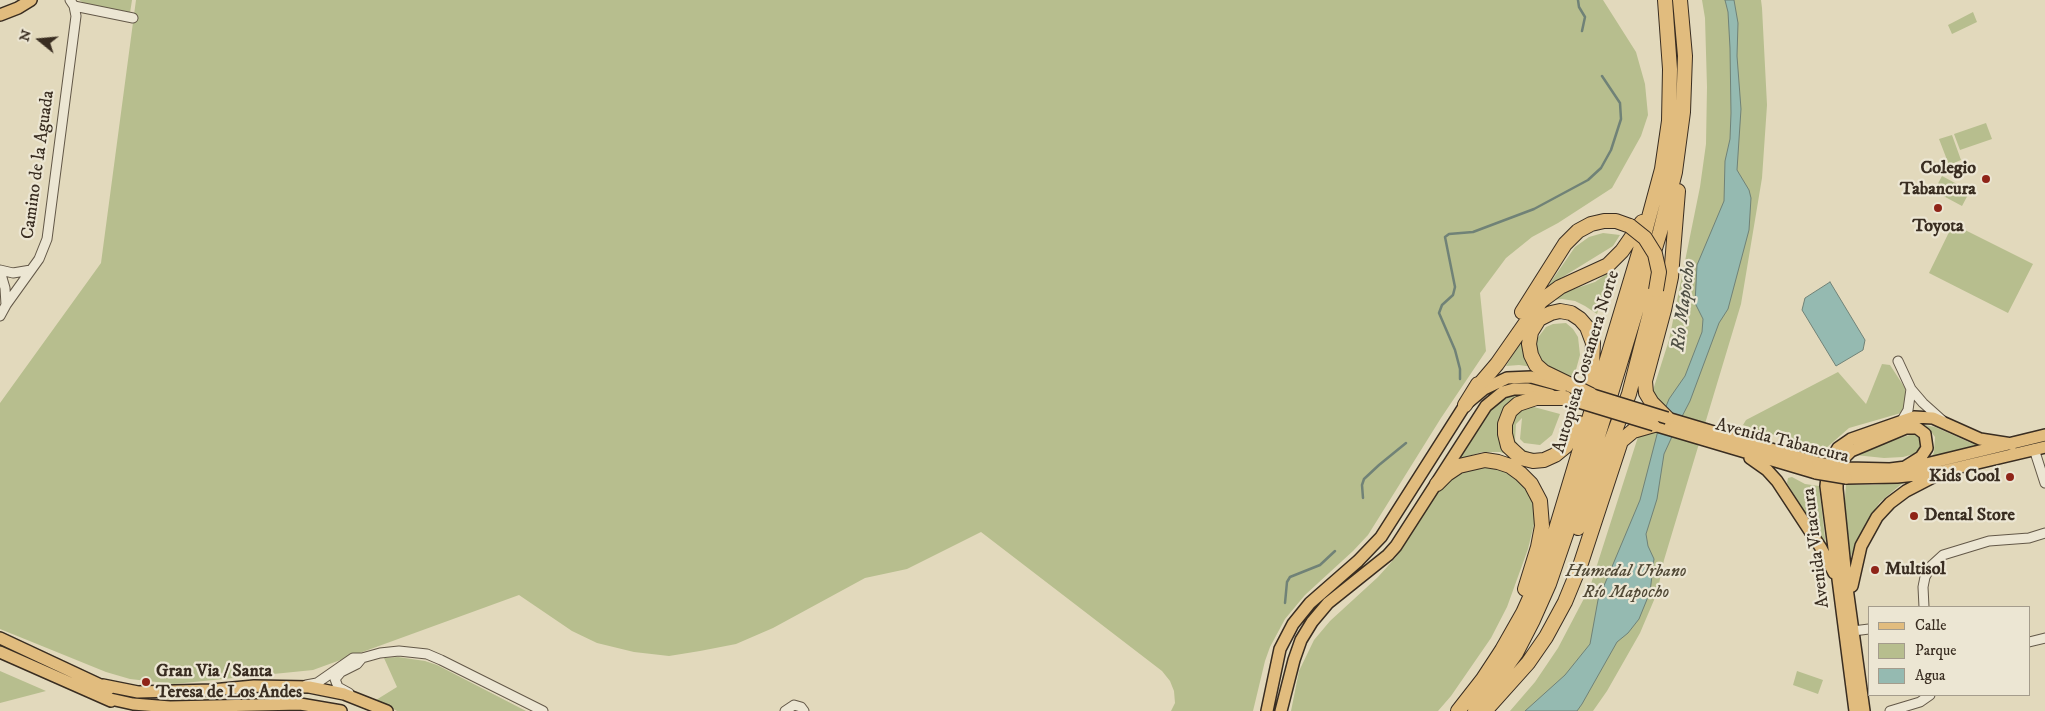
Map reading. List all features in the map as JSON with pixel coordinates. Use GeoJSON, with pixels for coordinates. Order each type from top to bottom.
{"type":"FeatureCollection","features":[{"type":"Feature","properties":{"kind":"highway","name":"Autopista Costanera Norte"},"geometry":{"type":"LineString","coordinates":[[1458,711],[1483,679],[1512,634],[1538,579],[1556,529],[1654,202],[1665,152],[1670,102],[1670,62],[1665,0]]}},
{"type":"Feature","properties":{"kind":"highway","name":"Autopista Costanera Norte"},"geometry":{"type":"LineString","coordinates":[[1475,711],[1506,669],[1533,620],[1555,568],[1658,240],[1678,157],[1684,112],[1685,74],[1680,0]]}},
{"type":"Feature","properties":{"kind":"highway"},"geometry":{"type":"LineString","coordinates":[[1667,418],[1652,403],[1645,385],[1647,370],[1671,277],[1679,180],[1678,157]]}},
{"type":"Feature","properties":{"kind":"highway"},"geometry":{"type":"LineString","coordinates":[[1474,391],[1497,364],[1541,301],[1560,287],[1596,272],[1614,260],[1636,233],[1654,202]]}},
{"type":"Feature","properties":{"kind":"highway"},"geometry":{"type":"LineString","coordinates":[[1465,405],[1565,244],[1572,236],[1585,226],[1604,221],[1616,221],[1630,226],[1645,238],[1654,254],[1659,272],[1656,290],[1624,409],[1586,506],[1553,599],[1533,638],[1506,669]]}},
{"type":"Feature","properties":{"kind":"highway"},"geometry":{"type":"LineString","coordinates":[[1579,393],[1642,243]]}},
{"type":"Feature","properties":{"kind":"highway"},"geometry":{"type":"LineString","coordinates":[[1538,579],[1549,527],[1579,423],[1579,393],[1592,343],[1587,327],[1571,313],[1560,311],[1547,314],[1535,323],[1530,332],[1528,344],[1531,355],[1536,365],[1544,372],[1579,393]]}},
{"type":"Feature","properties":{"kind":"highway"},"geometry":{"type":"LineString","coordinates":[[1579,393],[1530,399],[1514,407],[1505,424],[1505,434],[1508,446],[1517,456],[1525,460],[1544,460],[1555,455],[1566,446],[1579,423]]}},
{"type":"Feature","properties":{"kind":"highway"},"geometry":{"type":"LineString","coordinates":[[1485,711],[1528,664],[1556,620],[1576,576],[1618,448],[1624,438],[1633,431],[1654,425]]}},
{"type":"Feature","properties":{"kind":"highway"},"geometry":{"type":"LineString","coordinates":[[1437,484],[1459,466],[1478,461],[1492,461],[1516,470],[1526,478],[1537,495],[1542,517],[1542,533],[1512,634]]}},
{"type":"Feature","properties":{"kind":"main road"},"geometry":{"type":"LineString","coordinates":[[0,15],[18,8],[31,0]]}},
{"type":"Feature","properties":{"kind":"main road"},"geometry":{"type":"LineString","coordinates":[[1267,711],[1280,649],[1293,624],[1310,603],[1364,556],[1381,537],[1465,405],[1476,394],[1491,384],[1512,377],[1531,377],[1579,393]]}},
{"type":"Feature","properties":{"kind":"main road"},"geometry":{"type":"LineString","coordinates":[[1281,711],[1294,660],[1301,640],[1312,622],[1328,603],[1388,555],[1406,533],[1478,417],[1491,400],[1508,390],[1528,389],[1579,393]]}},
{"type":"Feature","properties":{"kind":"main road","name":"Avenida Tabancura"},"geometry":{"type":"LineString","coordinates":[[1579,393],[1654,425],[1817,468],[1846,473],[1896,477],[1954,468],[2040,448]]}},
{"type":"Feature","properties":{"kind":"main road","name":"Avenida Tabancura"},"geometry":{"type":"LineString","coordinates":[[1579,393],[1618,409],[1667,418],[1736,446]]}},
{"type":"Feature","properties":{"kind":"main road","name":"Avenida Vitacura"},"geometry":{"type":"LineString","coordinates":[[1855,711],[1826,486],[1830,461],[1838,448],[1847,442],[1914,417],[1926,417],[1980,439],[2012,444]]}},
{"type":"Feature","properties":{"kind":"main road"},"geometry":{"type":"LineString","coordinates":[[1851,610],[1837,490],[1840,465],[1848,453],[1861,445],[1906,428],[1917,428],[1925,434],[1927,448],[1921,457],[1905,467]]}},
{"type":"Feature","properties":{"kind":"main road","name":"Avenida Tabancura"},"geometry":{"type":"LineString","coordinates":[[1846,473],[1932,463],[2045,435]]}},
{"type":"Feature","properties":{"kind":"main road"},"geometry":{"type":"LineString","coordinates":[[1736,446],[1777,481],[1821,548],[1838,581]]}},
{"type":"Feature","properties":{"kind":"main road"},"geometry":{"type":"LineString","coordinates":[[1851,610],[1856,562],[1863,540],[1877,517],[1890,503],[1906,491],[1931,477],[1954,468]]}},
{"type":"Feature","properties":{"kind":"main road","name":"Avenida Vitacura"},"geometry":{"type":"LineString","coordinates":[[1851,610],[1864,711]]}},
{"type":"Feature","properties":{"kind":"main road"},"geometry":{"type":"LineString","coordinates":[[0,638],[103,685],[138,708],[196,709],[300,704],[342,711]]}},
{"type":"Feature","properties":{"kind":"main road"},"geometry":{"type":"LineString","coordinates":[[0,652],[106,698],[155,711]]}},
{"type":"Feature","properties":{"kind":"main road"},"geometry":{"type":"LineString","coordinates":[[103,685],[138,692],[212,690],[254,686],[300,687],[329,690],[358,698],[386,711]]}},
{"type":"Feature","properties":{"kind":"main road"},"geometry":{"type":"LineString","coordinates":[[196,709],[202,697],[212,690]]}},
{"type":"Feature","properties":{"kind":"main road"},"geometry":{"type":"LineString","coordinates":[[239,706],[271,698],[317,700],[325,696],[329,690]]}},
{"type":"Feature","properties":{"kind":"street","name":"Camino de la Aguada"},"geometry":{"type":"LineString","coordinates":[[0,316],[43,251],[47,239],[74,28],[72,3],[133,18]]}},
{"type":"Feature","properties":{"kind":"street"},"geometry":{"type":"LineString","coordinates":[[6,305],[5,288],[0,270],[13,273],[31,270]]}},
{"type":"Feature","properties":{"kind":"street"},"geometry":{"type":"LineString","coordinates":[[1898,361],[1911,389],[1946,424]]}},
{"type":"Feature","properties":{"kind":"street"},"geometry":{"type":"LineString","coordinates":[[1902,420],[1908,410],[1911,389]]}},
{"type":"Feature","properties":{"kind":"street"},"geometry":{"type":"LineString","coordinates":[[2040,448],[2045,484]]}},
{"type":"Feature","properties":{"kind":"street"},"geometry":{"type":"LineString","coordinates":[[1924,606],[1923,588],[1925,577],[1931,566],[1942,555],[1989,541],[2029,538],[2045,533]]}},
{"type":"Feature","properties":{"kind":"street"},"geometry":{"type":"LineString","coordinates":[[1853,631],[1868,628]]}},
{"type":"Feature","properties":{"kind":"street"},"geometry":{"type":"LineString","coordinates":[[2030,642],[2045,638]]}},
{"type":"Feature","properties":{"kind":"street"},"geometry":{"type":"LineString","coordinates":[[300,687],[316,683],[353,658],[398,651],[427,654],[543,711]]}},
{"type":"Feature","properties":{"kind":"street"},"geometry":{"type":"LineString","coordinates":[[329,690],[335,676],[357,664],[362,658]]}},
{"type":"Feature","properties":{"kind":"street"},"geometry":{"type":"LineString","coordinates":[[341,672],[335,679],[337,685],[358,698]]}},
{"type":"Feature","properties":{"kind":"street"},"geometry":{"type":"LineString","coordinates":[[1890,711],[1920,702],[1929,696]]}},
{"type":"Feature","properties":{"kind":"street"},"geometry":{"type":"LineString","coordinates":[[785,711],[794,705],[801,707],[804,711]]}},
{"type":"Feature","properties":{"kind":"green space"},"geometry":{"type":"Polygon","coordinates":[[[79,0],[132,0],[130,13],[84,3],[79,0]]]}},
{"type":"Feature","properties":{"kind":"green space"},"geometry":{"type":"Polygon","coordinates":[[[136,0],[1603,0],[1636,52],[1645,84],[1648,115],[1641,136],[1612,188],[1558,223],[1532,237],[1506,258],[1480,293],[1486,351],[1441,418],[1368,535],[1305,595],[1285,619],[1270,647],[1265,661],[1253,711],[1171,711],[1175,703],[1174,691],[1170,681],[1162,671],[981,532],[907,569],[865,578],[773,628],[736,644],[700,651],[669,656],[634,652],[597,643],[572,631],[519,595],[313,670],[174,684],[130,679],[106,672],[0,629],[0,403],[101,263],[136,0]]]}},
{"type":"Feature","properties":{"kind":"green space","name":"Humedal Urbano Río Mapocho"},"geometry":{"type":"Polygon","coordinates":[[[1702,0],[1761,0],[1767,105],[1762,178],[1741,304],[1664,560],[1657,593],[1640,633],[1607,691],[1593,711],[1510,711],[1535,682],[1558,648],[1590,587],[1669,340],[1700,187],[1706,144],[1707,87],[1705,18],[1702,0]]]}},
{"type":"Feature","properties":{"kind":"green space"},"geometry":{"type":"Polygon","coordinates":[[[1973,12],[1977,22],[1952,34],[1948,25],[1973,12]]]}},
{"type":"Feature","properties":{"kind":"green space"},"geometry":{"type":"Polygon","coordinates":[[[1986,123],[1992,139],[1960,150],[1954,134],[1986,123]]]}},
{"type":"Feature","properties":{"kind":"green space"},"geometry":{"type":"Polygon","coordinates":[[[1952,135],[1961,160],[1949,165],[1939,139],[1952,135]]]}},
{"type":"Feature","properties":{"kind":"green space"},"geometry":{"type":"Polygon","coordinates":[[[1942,176],[1970,191],[1962,206],[1934,191],[1942,176]]]}},
{"type":"Feature","properties":{"kind":"green space"},"geometry":{"type":"Polygon","coordinates":[[[1953,224],[2033,264],[2008,313],[1929,273],[1953,224]]]}},
{"type":"Feature","properties":{"kind":"green space"},"geometry":{"type":"Polygon","coordinates":[[[1603,233],[1620,235],[1613,246],[1548,286],[1575,247],[1589,237],[1603,233]]]}},
{"type":"Feature","properties":{"kind":"green space"},"geometry":{"type":"Polygon","coordinates":[[[1615,268],[1605,288],[1597,314],[1575,301],[1552,300],[1556,295],[1595,282],[1615,268]]]}},
{"type":"Feature","properties":{"kind":"green space"},"geometry":{"type":"Polygon","coordinates":[[[1566,323],[1578,337],[1580,355],[1574,377],[1559,373],[1545,366],[1538,358],[1533,344],[1546,327],[1553,324],[1566,323]]]}},
{"type":"Feature","properties":{"kind":"green space"},"geometry":{"type":"Polygon","coordinates":[[[1521,342],[1533,367],[1506,366],[1521,342]]]}},
{"type":"Feature","properties":{"kind":"green space"},"geometry":{"type":"Polygon","coordinates":[[[1882,364],[1890,365],[1905,388],[1906,403],[1901,413],[1849,428],[1825,449],[1743,425],[1746,420],[1838,372],[1866,404],[1882,364]]]}},
{"type":"Feature","properties":{"kind":"green space"},"geometry":{"type":"Polygon","coordinates":[[[1528,395],[1509,406],[1509,455],[1500,452],[1482,452],[1456,460],[1489,411],[1497,403],[1508,397],[1528,395]]]}},
{"type":"Feature","properties":{"kind":"green space"},"geometry":{"type":"Polygon","coordinates":[[[1526,407],[1534,407],[1560,414],[1552,435],[1540,445],[1524,443],[1520,439],[1522,418],[1516,424],[1515,440],[1520,447],[1529,452],[1546,455],[1526,454],[1511,440],[1510,428],[1514,416],[1526,407]]]}},
{"type":"Feature","properties":{"kind":"green space"},"geometry":{"type":"Polygon","coordinates":[[[1920,424],[1935,427],[1971,443],[1984,446],[1930,460],[1934,452],[1935,437],[1929,429],[1920,424]]]}},
{"type":"Feature","properties":{"kind":"green space"},"geometry":{"type":"Polygon","coordinates":[[[1913,434],[1920,438],[1920,448],[1914,454],[1903,457],[1884,458],[1855,455],[1866,449],[1913,434]]]}},
{"type":"Feature","properties":{"kind":"green space"},"geometry":{"type":"Polygon","coordinates":[[[1480,464],[1504,468],[1525,485],[1533,501],[1534,524],[1528,549],[1507,607],[1491,638],[1451,696],[1438,711],[1291,711],[1299,671],[1314,640],[1330,621],[1378,577],[1396,557],[1442,486],[1457,472],[1480,464]]]}},
{"type":"Feature","properties":{"kind":"green space"},"geometry":{"type":"Polygon","coordinates":[[[1792,477],[1805,484],[1819,486],[1826,547],[1787,483],[1788,478],[1792,477]]]}},
{"type":"Feature","properties":{"kind":"green space"},"geometry":{"type":"Polygon","coordinates":[[[1904,482],[1880,502],[1866,523],[1849,560],[1844,510],[1846,485],[1904,482]]]}},
{"type":"Feature","properties":{"kind":"green space"},"geometry":{"type":"Polygon","coordinates":[[[398,657],[425,661],[437,665],[526,711],[397,711],[376,700],[397,687],[384,658],[398,657]]]}},
{"type":"Feature","properties":{"kind":"green space"},"geometry":{"type":"Polygon","coordinates":[[[0,671],[46,691],[0,703],[0,671]]]}},
{"type":"Feature","properties":{"kind":"green space"},"geometry":{"type":"Polygon","coordinates":[[[1797,671],[1823,680],[1818,694],[1793,685],[1797,671]]]}},
{"type":"Feature","properties":{"kind":"water"},"geometry":{"type":"Polygon","coordinates":[[[1725,0],[1734,0],[1738,23],[1737,56],[1741,109],[1737,170],[1749,190],[1751,198],[1749,230],[1728,309],[1719,323],[1690,401],[1664,454],[1657,499],[1646,534],[1648,546],[1654,559],[1650,592],[1639,619],[1628,633],[1617,642],[1577,711],[1525,711],[1565,675],[1590,644],[1598,600],[1640,500],[1661,419],[1669,399],[1685,376],[1702,332],[1703,319],[1695,303],[1697,265],[1724,201],[1725,161],[1730,139],[1730,48],[1728,12],[1725,0]]]}},
{"type":"Feature","properties":{"kind":"water"},"geometry":{"type":"Polygon","coordinates":[[[1830,282],[1865,340],[1863,350],[1836,366],[1802,310],[1805,298],[1830,282]]]}},
{"type":"Feature","properties":{"kind":"waterway"},"geometry":{"type":"LineString","coordinates":[[1578,0],[1579,7],[1585,17],[1582,31]]}},
{"type":"Feature","properties":{"kind":"waterway"},"geometry":{"type":"LineString","coordinates":[[1460,379],[1460,369],[1455,350],[1439,313],[1442,305],[1453,295],[1455,287],[1445,237],[1449,234],[1473,232],[1534,209],[1588,180],[1601,168],[1611,150],[1621,119],[1620,103],[1602,76]]}},
{"type":"Feature","properties":{"kind":"waterway"},"geometry":{"type":"LineString","coordinates":[[1363,498],[1362,485],[1364,479],[1406,443]]}},
{"type":"Feature","properties":{"kind":"waterway"},"geometry":{"type":"LineString","coordinates":[[1285,603],[1287,582],[1290,577],[1320,565],[1335,551]]}},
{"type":"Feature","properties":{"kind":"place","name":"Colegio Tabancura"},"geometry":{"type":"Point","coordinates":[1986,179]}},
{"type":"Feature","properties":{"kind":"place","name":"Toyota"},"geometry":{"type":"Point","coordinates":[1938,208]}},
{"type":"Feature","properties":{"kind":"place","name":"Kids Cool"},"geometry":{"type":"Point","coordinates":[2010,477]}},
{"type":"Feature","properties":{"kind":"place","name":"Dental Store"},"geometry":{"type":"Point","coordinates":[1914,516]}},
{"type":"Feature","properties":{"kind":"place","name":"Multisol"},"geometry":{"type":"Point","coordinates":[1875,570]}},
{"type":"Feature","properties":{"kind":"place","name":"Gran Via / Santa Teresa de Los Andes"},"geometry":{"type":"Point","coordinates":[146,682]}},
{"type":"Feature","properties":{"kind":"water label","name":"Río Mapocho"},"geometry":{"type":"Point","coordinates":[1685,306]}}]}
